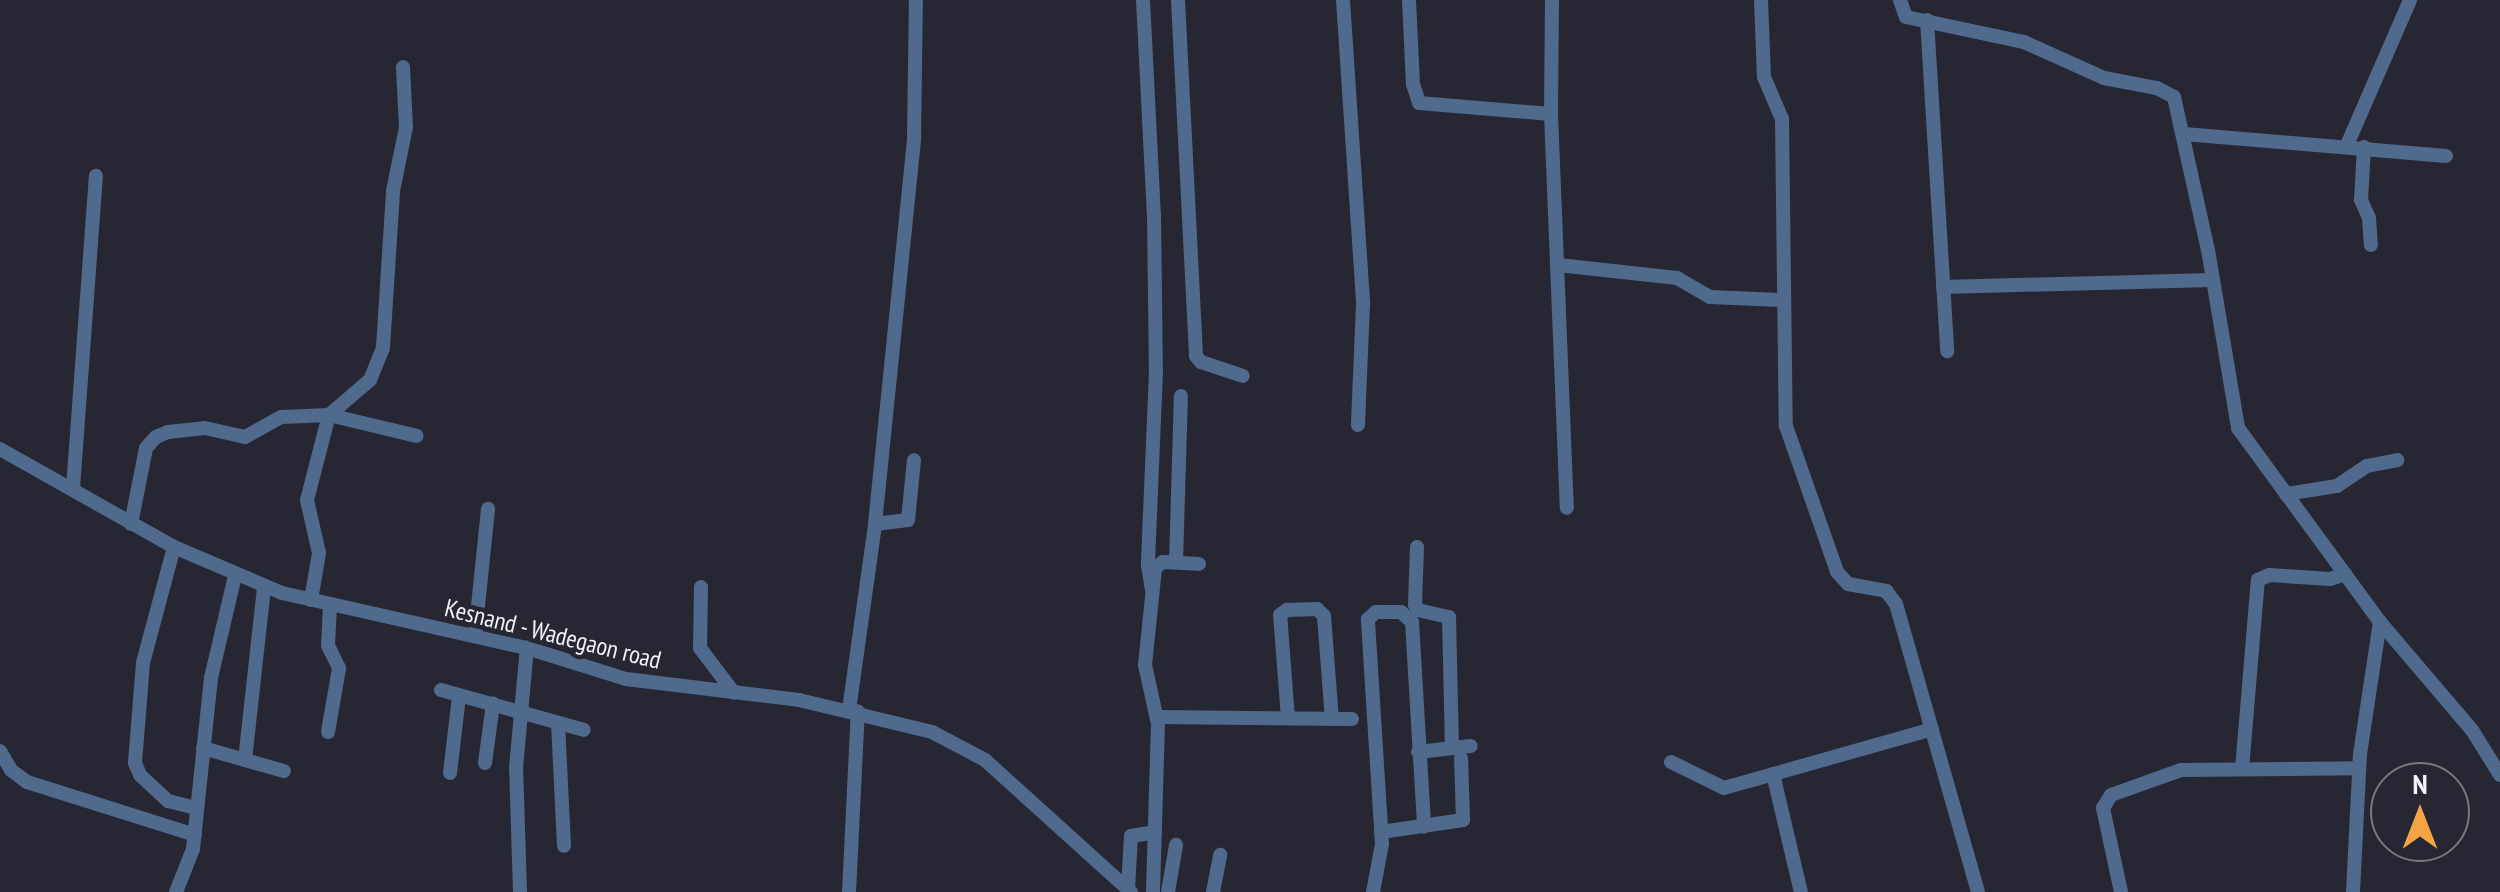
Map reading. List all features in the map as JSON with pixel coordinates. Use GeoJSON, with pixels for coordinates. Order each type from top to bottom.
{"type":"FeatureCollection","features":[{"type":"Feature","properties":{"kind":"street"},"geometry":{"type":"LineString","coordinates":[[850,892],[853,711],[876,524],[914,138],[916,0]]}},
{"type":"Feature","properties":{"kind":"street"},"geometry":{"type":"LineString","coordinates":[[1142,0],[1154,215],[1156,371],[1148,565],[1152,589]]}},
{"type":"Feature","properties":{"kind":"street"},"geometry":{"type":"LineString","coordinates":[[1178,0],[1196,356],[1201,362],[1243,376]]}},
{"type":"Feature","properties":{"kind":"street"},"geometry":{"type":"LineString","coordinates":[[1343,0],[1363,304],[1358,425]]}},
{"type":"Feature","properties":{"kind":"street"},"geometry":{"type":"LineString","coordinates":[[1409,0],[1413,84],[1419,103],[1551,114]]}},
{"type":"Feature","properties":{"kind":"street"},"geometry":{"type":"LineString","coordinates":[[1552,0],[1551,114],[1566,508]]}},
{"type":"Feature","properties":{"kind":"street"},"geometry":{"type":"LineString","coordinates":[[1761,0],[1764,77],[1782,119],[1786,426],[1838,572],[1848,584],[1886,591],[1896,604],[1978,892]]}},
{"type":"Feature","properties":{"kind":"street"},"geometry":{"type":"LineString","coordinates":[[1900,0],[1906,16],[2024,42],[2104,78],[2168,92],[2178,104],[2234,416],[2380,622],[2472,730],[2500,774]]}},
{"type":"Feature","properties":{"kind":"street"},"geometry":{"type":"LineString","coordinates":[[2346,145],[2410,0]]}},
{"type":"Feature","properties":{"kind":"street"},"geometry":{"type":"LineString","coordinates":[[1927,20],[1947,351]]}},
{"type":"Feature","properties":{"kind":"street"},"geometry":{"type":"LineString","coordinates":[[310,600],[319,553],[308,500],[328,414],[370,380],[383,347],[393,191],[406,126],[404,68]]}},
{"type":"Feature","properties":{"kind":"street"},"geometry":{"type":"LineString","coordinates":[[2184,134],[2364,146],[2446,156]]}},
{"type":"Feature","properties":{"kind":"street"},"geometry":{"type":"LineString","coordinates":[[2364,146],[2361,200],[2369,218],[2371,245]]}},
{"type":"Feature","properties":{"kind":"street"},"geometry":{"type":"LineString","coordinates":[[73,488],[96,176]]}},
{"type":"Feature","properties":{"kind":"street"},"geometry":{"type":"LineString","coordinates":[[1558,265],[1677,278],[1710,297],[1783,300]]}},
{"type":"Feature","properties":{"kind":"street"},"geometry":{"type":"LineString","coordinates":[[1944,288],[2212,280]]}},
{"type":"Feature","properties":{"kind":"street"},"geometry":{"type":"LineString","coordinates":[[1176,562],[1181,396]]}},
{"type":"Feature","properties":{"kind":"street"},"geometry":{"type":"LineString","coordinates":[[132,524],[146,448],[156,437],[205,428],[245,437],[281,417],[328,414],[417,436]]}},
{"type":"Feature","properties":{"kind":"street","name":"Kesnand - Wadegaon road"},"geometry":{"type":"LineString","coordinates":[[0,449],[174,547],[264,587],[527,648],[626,679],[853,711],[932,732],[985,760],[1130,890]]}},
{"type":"Feature","properties":{"kind":"street"},"geometry":{"type":"LineString","coordinates":[[876,524],[909,518],[914,460]]}},
{"type":"Feature","properties":{"kind":"street"},"geometry":{"type":"LineString","coordinates":[[2286,494],[2338,486],[2367,466],[2398,460]]}},
{"type":"Feature","properties":{"kind":"street"},"geometry":{"type":"LineString","coordinates":[[475,635],[488,509]]}},
{"type":"Feature","properties":{"kind":"street"},"geometry":{"type":"LineString","coordinates":[[174,547],[143,663],[135,763],[140,774],[168,801],[197,808]]}},
{"type":"Feature","properties":{"kind":"street"},"geometry":{"type":"LineString","coordinates":[[1418,547],[1413,612],[1424,827]]}},
{"type":"Feature","properties":{"kind":"street"},"geometry":{"type":"LineString","coordinates":[[1153,892],[1158,717],[1145,665],[1152,589],[1156,564],[1199,564]]}},
{"type":"Feature","properties":{"kind":"street"},"geometry":{"type":"LineString","coordinates":[[2242,770],[2258,580],[2269,575],[2330,579],[2345,574]]}},
{"type":"Feature","properties":{"kind":"street"},"geometry":{"type":"LineString","coordinates":[[176,892],[192,856],[213,664],[236,576]]}},
{"type":"Feature","properties":{"kind":"street"},"geometry":{"type":"LineString","coordinates":[[245,760],[264,587]]}},
{"type":"Feature","properties":{"kind":"street"},"geometry":{"type":"LineString","coordinates":[[701,588],[700,648],[734,693]]}},
{"type":"Feature","properties":{"kind":"street"},"geometry":{"type":"LineString","coordinates":[[328,732],[339,668],[328,645],[330,605]]}},
{"type":"Feature","properties":{"kind":"street"},"geometry":{"type":"LineString","coordinates":[[1288,718],[1280,615],[1282,611],[1317,608],[1324,616],[1332,719]]}},
{"type":"Feature","properties":{"kind":"street"},"geometry":{"type":"LineString","coordinates":[[1372,892],[1382,832],[1368,619],[1376,612],[1449,617],[1463,820],[1382,832]]}},
{"type":"Feature","properties":{"kind":"street"},"geometry":{"type":"LineString","coordinates":[[2353,892],[2359,768],[2380,622]]}},
{"type":"Feature","properties":{"kind":"street"},"geometry":{"type":"LineString","coordinates":[[520,892],[516,768],[527,648]]}},
{"type":"Feature","properties":{"kind":"street"},"geometry":{"type":"LineString","coordinates":[[441,690],[584,730]]}},
{"type":"Feature","properties":{"kind":"street"},"geometry":{"type":"LineString","coordinates":[[450,773],[460,696]]}},
{"type":"Feature","properties":{"kind":"street"},"geometry":{"type":"LineString","coordinates":[[485,764],[492,704]]}},
{"type":"Feature","properties":{"kind":"street"},"geometry":{"type":"LineString","coordinates":[[1158,717],[1352,719]]}},
{"type":"Feature","properties":{"kind":"street"},"geometry":{"type":"LineString","coordinates":[[558,723],[564,846]]}},
{"type":"Feature","properties":{"kind":"street"},"geometry":{"type":"LineString","coordinates":[[1671,762],[1724,788],[1932,729]]}},
{"type":"Feature","properties":{"kind":"street"},"geometry":{"type":"LineString","coordinates":[[1418,752],[1456,753],[1471,746]]}},
{"type":"Feature","properties":{"kind":"street"},"geometry":{"type":"LineString","coordinates":[[203,748],[284,771]]}},
{"type":"Feature","properties":{"kind":"street"},"geometry":{"type":"LineString","coordinates":[[0,751],[10,770],[27,782],[195,834]]}},
{"type":"Feature","properties":{"kind":"street"},"geometry":{"type":"LineString","coordinates":[[2121,892],[2105,825],[2106,800],[2181,770],[2359,768]]}},
{"type":"Feature","properties":{"kind":"street"},"geometry":{"type":"LineString","coordinates":[[1773,774],[1801,892]]}},
{"type":"Feature","properties":{"kind":"street"},"geometry":{"type":"LineString","coordinates":[[1130,890],[1131,836],[1156,832]]}},
{"type":"Feature","properties":{"kind":"street"},"geometry":{"type":"LineString","coordinates":[[1168,892],[1176,846]]}},
{"type":"Feature","properties":{"kind":"street"},"geometry":{"type":"LineString","coordinates":[[1213,892],[1220,855]]}}]}
